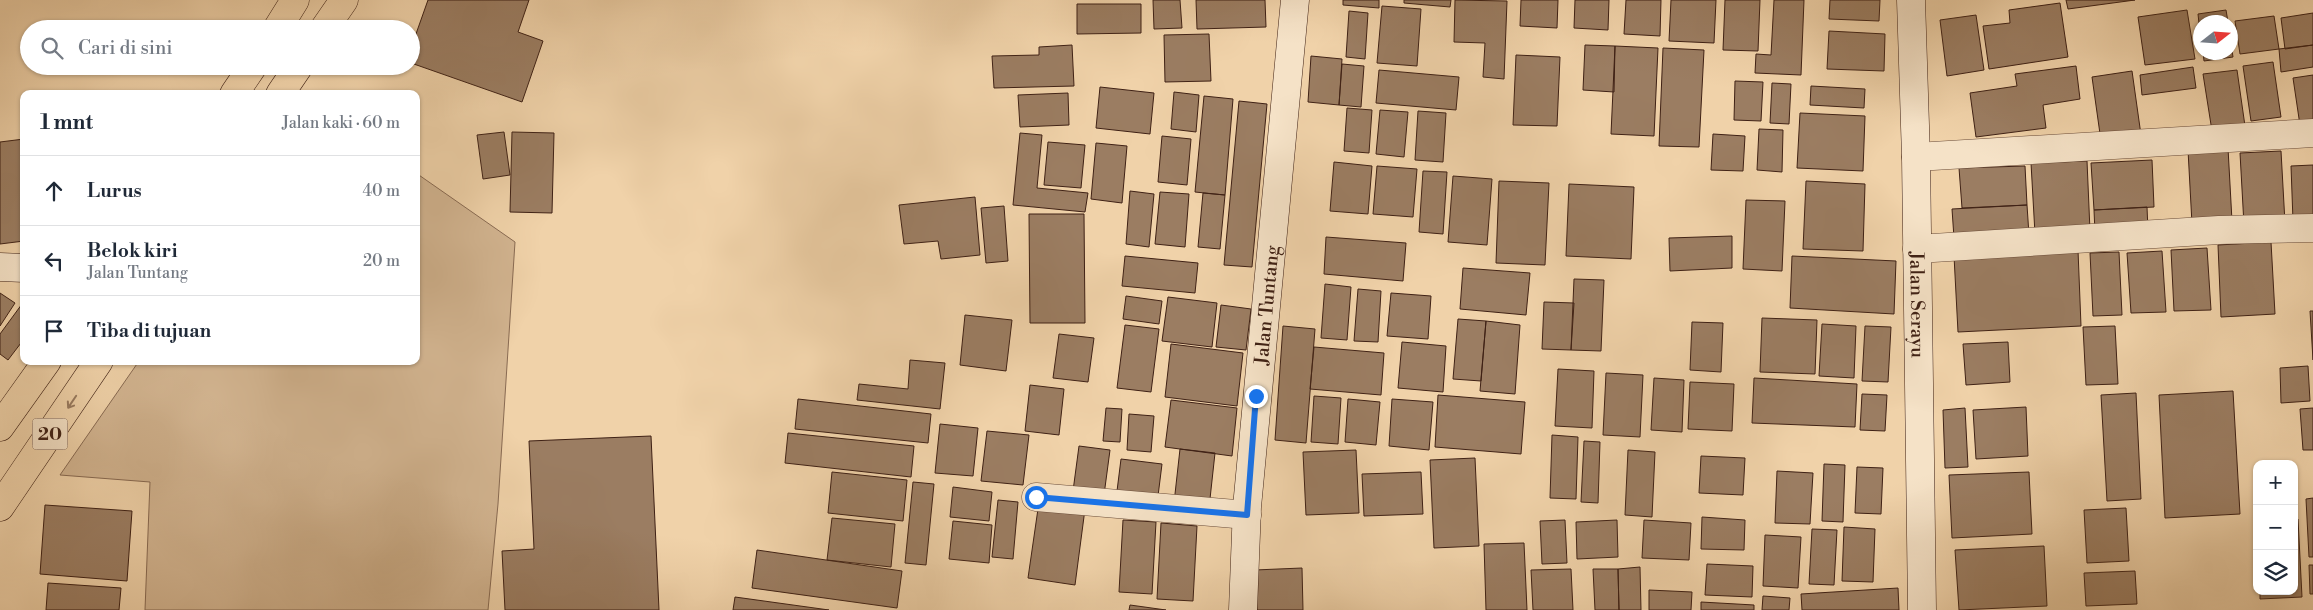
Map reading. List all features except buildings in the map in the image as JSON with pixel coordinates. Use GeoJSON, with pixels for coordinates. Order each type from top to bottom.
{"type":"FeatureCollection","features":[{"type":"Feature","properties":{"kind":"highway"},"geometry":{"type":"LineString","coordinates":[[283,20],[295,0]]}},
{"type":"Feature","properties":{"kind":"highway"},"geometry":{"type":"LineString","coordinates":[[330,20],[344,0]]}},
{"type":"Feature","properties":{"kind":"highway"},"geometry":{"type":"LineString","coordinates":[[237,90],[247,75]]}},
{"type":"Feature","properties":{"kind":"highway"},"geometry":{"type":"LineString","coordinates":[[283,90],[293,75]]}},
{"type":"Feature","properties":{"kind":"highway","name":"20"},"geometry":{"type":"LineString","coordinates":[[0,427],[44,365]]}},
{"type":"Feature","properties":{"kind":"highway","name":"20"},"geometry":{"type":"LineString","coordinates":[[0,508],[96,365]]}},
{"type":"Feature","properties":{"kind":"street","name":"Jalan Tuntang"},"geometry":{"type":"LineString","coordinates":[[1243,610],[1247,515],[1295,0]]}},
{"type":"Feature","properties":{"kind":"street","name":"Jalan Serayu"},"geometry":{"type":"LineString","coordinates":[[1911,0],[1916,157],[1922,610]]}},
{"type":"Feature","properties":{"kind":"street"},"geometry":{"type":"LineString","coordinates":[[1916,157],[2313,133]]}},
{"type":"Feature","properties":{"kind":"street"},"geometry":{"type":"LineString","coordinates":[[1917,250],[2219,230],[2313,228]]}},
{"type":"Feature","properties":{"kind":"street"},"geometry":{"type":"LineString","coordinates":[[0,267],[20,268]]}},
{"type":"Feature","properties":{"kind":"street"},"geometry":{"type":"LineString","coordinates":[[1036,497],[1247,515]]}},
{"type":"Feature","properties":{"kind":"shaded area"},"geometry":{"type":"Polygon","coordinates":[[[420,176],[515,242],[498,504],[488,610],[145,610],[150,482],[60,475],[136,365],[420,365],[420,176]]]}},
{"type":"Feature","properties":{"kind":"route"},"geometry":{"type":"LineString","coordinates":[[1036,497],[1247,515],[1256,396]]}}]}
